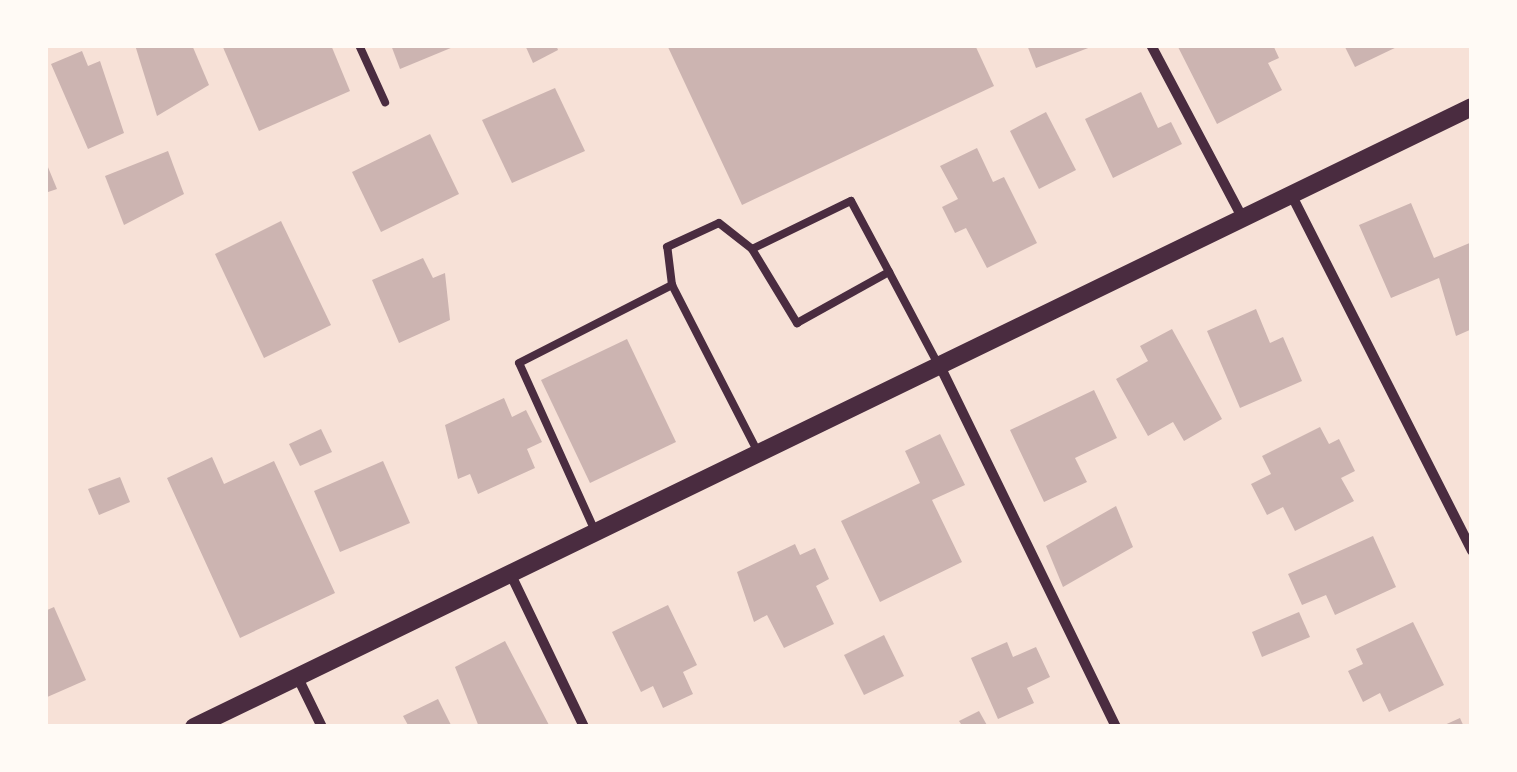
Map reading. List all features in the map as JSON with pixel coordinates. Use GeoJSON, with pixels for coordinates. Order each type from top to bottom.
{"type":"FeatureCollection","features":[{"type":"Feature","properties":{"kind":"street"},"geometry":{"type":"LineString","coordinates":[[1151,45],[1242,217]]}},
{"type":"Feature","properties":{"kind":"street"},"geometry":{"type":"LineString","coordinates":[[194,727],[1472,106]]}},
{"type":"Feature","properties":{"kind":"street"},"geometry":{"type":"LineString","coordinates":[[1291,194],[1472,551]]}},
{"type":"Feature","properties":{"kind":"street"},"geometry":{"type":"LineString","coordinates":[[938,364],[1116,727]]}},
{"type":"Feature","properties":{"kind":"street"},"geometry":{"type":"LineString","coordinates":[[510,572],[584,727]]}},
{"type":"Feature","properties":{"kind":"street"},"geometry":{"type":"LineString","coordinates":[[297,676],[322,727]]}},
{"type":"Feature","properties":{"kind":"lane"},"geometry":{"type":"LineString","coordinates":[[359,45],[385,102]]}},
{"type":"Feature","properties":{"kind":"lane"},"geometry":{"type":"LineString","coordinates":[[752,250],[851,201],[938,364]]}},
{"type":"Feature","properties":{"kind":"lane"},"geometry":{"type":"LineString","coordinates":[[758,452],[672,286],[667,247],[719,222],[752,250],[797,324],[889,272]]}},
{"type":"Feature","properties":{"kind":"lane"},"geometry":{"type":"LineString","coordinates":[[595,531],[520,363],[672,286]]}},
{"type":"Feature","properties":{"kind":"building"},"geometry":{"type":"Polygon","coordinates":[[[135,45],[192,45],[209,85],[157,116],[135,45]]]}},
{"type":"Feature","properties":{"kind":"building"},"geometry":{"type":"Polygon","coordinates":[[[222,45],[331,45],[350,91],[259,131],[222,45]]]}},
{"type":"Feature","properties":{"kind":"building"},"geometry":{"type":"Polygon","coordinates":[[[391,45],[458,45],[400,69],[391,45]]]}},
{"type":"Feature","properties":{"kind":"building"},"geometry":{"type":"Polygon","coordinates":[[[525,45],[556,45],[558,50],[533,63],[525,45]]]}},
{"type":"Feature","properties":{"kind":"building"},"geometry":{"type":"Polygon","coordinates":[[[667,45],[975,45],[994,86],[742,205],[667,45]]]}},
{"type":"Feature","properties":{"kind":"building"},"geometry":{"type":"Polygon","coordinates":[[[1027,45],[1096,45],[1036,68],[1027,45]]]}},
{"type":"Feature","properties":{"kind":"building"},"geometry":{"type":"Polygon","coordinates":[[[1177,45],[1273,45],[1279,58],[1268,63],[1282,90],[1217,124],[1177,45]]]}},
{"type":"Feature","properties":{"kind":"building"},"geometry":{"type":"Polygon","coordinates":[[[1344,45],[1401,45],[1355,67],[1344,45]]]}},
{"type":"Feature","properties":{"kind":"building"},"geometry":{"type":"Polygon","coordinates":[[[82,51],[88,66],[100,61],[124,133],[88,149],[51,64],[82,51]]]}},
{"type":"Feature","properties":{"kind":"building"},"geometry":{"type":"Polygon","coordinates":[[[555,88],[585,151],[512,183],[482,120],[555,88]]]}},
{"type":"Feature","properties":{"kind":"building"},"geometry":{"type":"Polygon","coordinates":[[[1141,92],[1158,128],[1171,122],[1182,144],[1113,178],[1085,119],[1141,92]]]}},
{"type":"Feature","properties":{"kind":"building"},"geometry":{"type":"Polygon","coordinates":[[[1046,112],[1076,170],[1039,189],[1010,131],[1046,112]]]}},
{"type":"Feature","properties":{"kind":"building"},"geometry":{"type":"Polygon","coordinates":[[[430,134],[459,194],[381,232],[352,172],[430,134]]]}},
{"type":"Feature","properties":{"kind":"building"},"geometry":{"type":"Polygon","coordinates":[[[977,148],[993,182],[1004,177],[1037,243],[987,268],[966,228],[955,233],[942,207],[958,199],[940,166],[977,148]]]}},
{"type":"Feature","properties":{"kind":"building"},"geometry":{"type":"Polygon","coordinates":[[[168,151],[184,194],[124,225],[105,176],[168,151]]]}},
{"type":"Feature","properties":{"kind":"building"},"geometry":{"type":"Polygon","coordinates":[[[45,160],[57,189],[45,193],[45,160]]]}},
{"type":"Feature","properties":{"kind":"building"},"geometry":{"type":"Polygon","coordinates":[[[1411,203],[1434,258],[1472,242],[1472,329],[1456,336],[1439,278],[1391,298],[1359,225],[1411,203]]]}},
{"type":"Feature","properties":{"kind":"building"},"geometry":{"type":"Polygon","coordinates":[[[281,221],[331,325],[264,358],[215,254],[281,221]]]}},
{"type":"Feature","properties":{"kind":"building"},"geometry":{"type":"Polygon","coordinates":[[[423,258],[433,278],[445,273],[450,320],[399,343],[372,280],[423,258]]]}},
{"type":"Feature","properties":{"kind":"building"},"geometry":{"type":"Polygon","coordinates":[[[1256,309],[1270,343],[1283,337],[1302,381],[1240,408],[1207,331],[1256,309]]]}},
{"type":"Feature","properties":{"kind":"building"},"geometry":{"type":"Polygon","coordinates":[[[1172,329],[1222,419],[1184,441],[1173,422],[1148,436],[1116,379],[1148,361],[1140,346],[1172,329]]]}},
{"type":"Feature","properties":{"kind":"building"},"geometry":{"type":"Polygon","coordinates":[[[627,339],[676,442],[590,483],[541,380],[627,339]]]}},
{"type":"Feature","properties":{"kind":"building"},"geometry":{"type":"Polygon","coordinates":[[[1094,390],[1117,438],[1075,458],[1087,482],[1044,502],[1010,430],[1094,390]]]}},
{"type":"Feature","properties":{"kind":"building"},"geometry":{"type":"Polygon","coordinates":[[[504,398],[512,417],[526,410],[542,442],[527,449],[535,468],[478,494],[470,474],[458,479],[445,425],[504,398]]]}},
{"type":"Feature","properties":{"kind":"building"},"geometry":{"type":"Polygon","coordinates":[[[1320,427],[1329,444],[1339,439],[1355,471],[1341,478],[1354,501],[1295,531],[1283,507],[1267,515],[1251,484],[1271,474],[1262,456],[1320,427]]]}},
{"type":"Feature","properties":{"kind":"building"},"geometry":{"type":"Polygon","coordinates":[[[321,429],[332,452],[300,466],[289,444],[321,429]]]}},
{"type":"Feature","properties":{"kind":"building"},"geometry":{"type":"Polygon","coordinates":[[[940,434],[965,485],[932,500],[962,562],[880,602],[841,521],[920,483],[905,451],[940,434]]]}},
{"type":"Feature","properties":{"kind":"building"},"geometry":{"type":"Polygon","coordinates":[[[212,457],[224,484],[274,461],[335,593],[240,638],[167,478],[212,457]]]}},
{"type":"Feature","properties":{"kind":"building"},"geometry":{"type":"Polygon","coordinates":[[[383,461],[410,523],[340,552],[314,491],[383,461]]]}},
{"type":"Feature","properties":{"kind":"building"},"geometry":{"type":"Polygon","coordinates":[[[120,477],[130,502],[99,515],[88,489],[120,477]]]}},
{"type":"Feature","properties":{"kind":"building"},"geometry":{"type":"Polygon","coordinates":[[[1116,506],[1133,547],[1063,587],[1046,546],[1116,506]]]}},
{"type":"Feature","properties":{"kind":"building"},"geometry":{"type":"Polygon","coordinates":[[[1373,536],[1396,587],[1335,615],[1326,595],[1302,605],[1288,574],[1373,536]]]}},
{"type":"Feature","properties":{"kind":"building"},"geometry":{"type":"Polygon","coordinates":[[[795,544],[800,555],[815,548],[829,579],[816,586],[834,624],[784,648],[767,615],[754,622],[737,572],[795,544]]]}},
{"type":"Feature","properties":{"kind":"building"},"geometry":{"type":"Polygon","coordinates":[[[668,605],[697,665],[683,672],[693,694],[663,708],[653,686],[641,692],[612,632],[668,605]]]}},
{"type":"Feature","properties":{"kind":"building"},"geometry":{"type":"Polygon","coordinates":[[[54,607],[86,680],[45,698],[45,611],[54,607]]]}},
{"type":"Feature","properties":{"kind":"building"},"geometry":{"type":"Polygon","coordinates":[[[1299,612],[1310,637],[1262,657],[1252,632],[1299,612]]]}},
{"type":"Feature","properties":{"kind":"building"},"geometry":{"type":"Polygon","coordinates":[[[1413,622],[1444,685],[1389,712],[1380,693],[1363,702],[1348,671],[1363,664],[1356,649],[1413,622]]]}},
{"type":"Feature","properties":{"kind":"building"},"geometry":{"type":"Polygon","coordinates":[[[884,635],[904,676],[864,695],[844,655],[884,635]]]}},
{"type":"Feature","properties":{"kind":"building"},"geometry":{"type":"Polygon","coordinates":[[[505,641],[550,727],[479,727],[455,667],[505,641]]]}},
{"type":"Feature","properties":{"kind":"building"},"geometry":{"type":"Polygon","coordinates":[[[1007,642],[1013,657],[1036,647],[1050,677],[1027,688],[1034,703],[998,719],[971,658],[1007,642]]]}},
{"type":"Feature","properties":{"kind":"building"},"geometry":{"type":"Polygon","coordinates":[[[438,699],[452,727],[409,727],[403,716],[438,699]]]}},
{"type":"Feature","properties":{"kind":"building"},"geometry":{"type":"Polygon","coordinates":[[[979,711],[988,727],[963,727],[959,721],[979,711]]]}},
{"type":"Feature","properties":{"kind":"building"},"geometry":{"type":"Polygon","coordinates":[[[1460,718],[1464,727],[1440,727],[1460,718]]]}}]}
